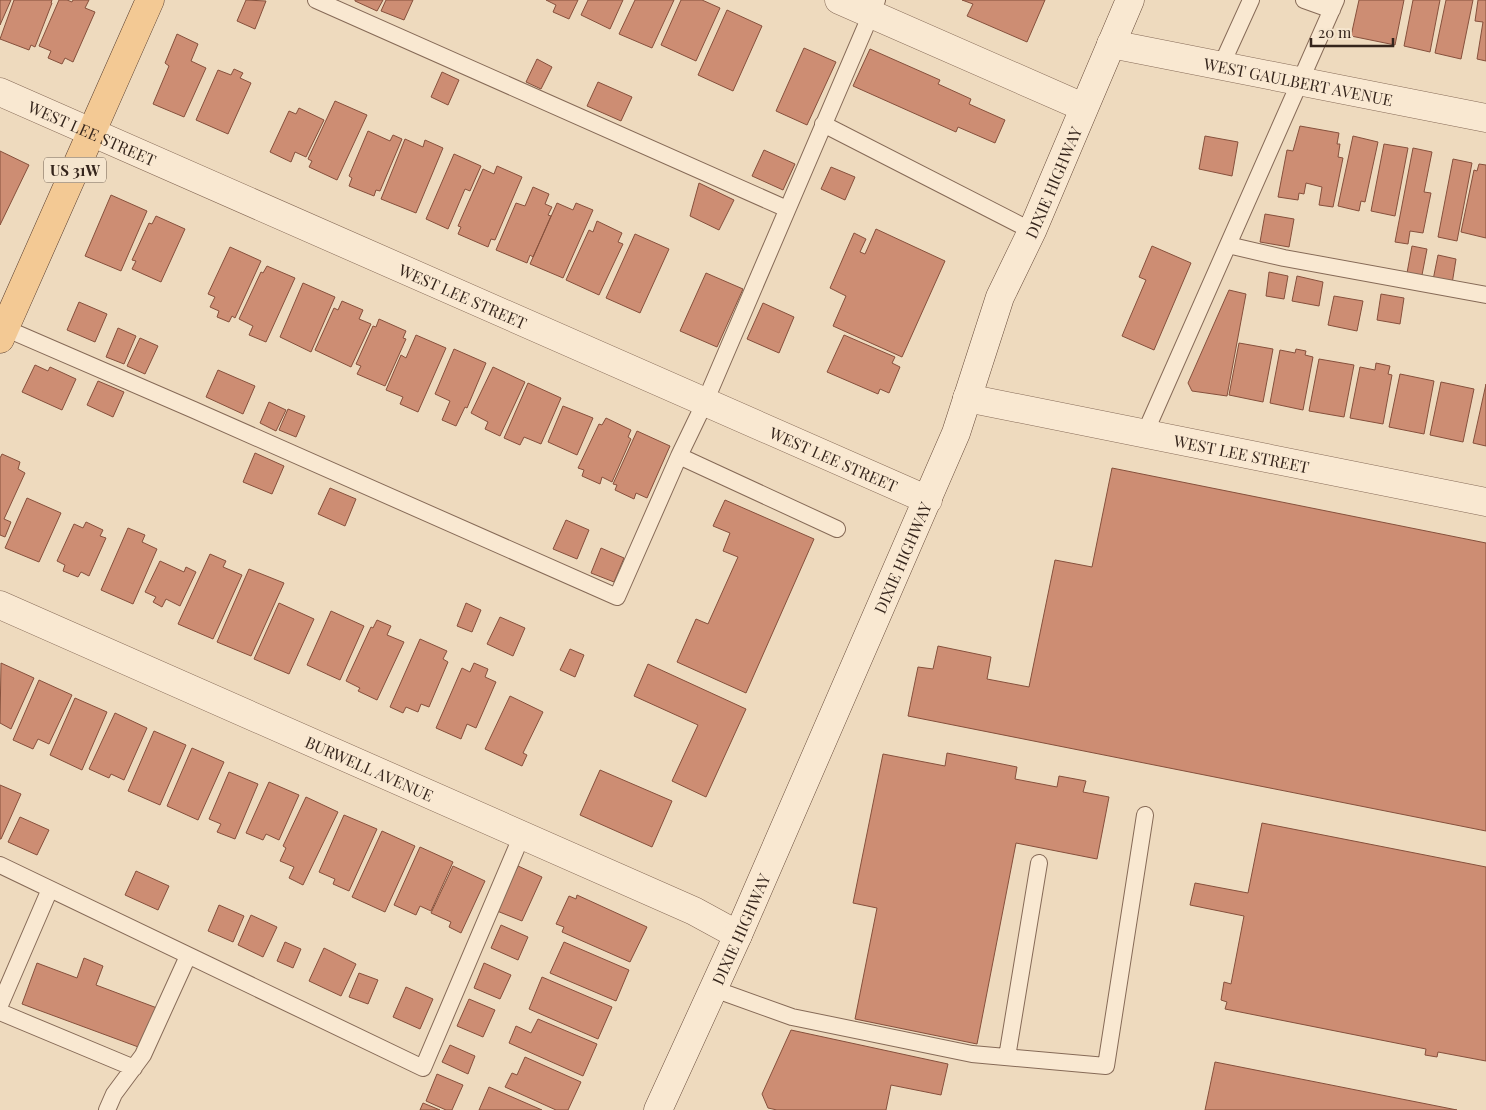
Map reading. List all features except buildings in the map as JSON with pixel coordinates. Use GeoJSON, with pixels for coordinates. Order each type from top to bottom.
{"type":"FeatureCollection","features":[{"type":"Feature","properties":{"kind":"main road","name":"US 31W"},"geometry":{"type":"LineString","coordinates":[[2,331],[150,0]]}},
{"type":"Feature","properties":{"kind":"street"},"geometry":{"type":"LineString","coordinates":[[839,0],[874,7],[1083,107]]}},
{"type":"Feature","properties":{"kind":"street","name":"DIXIE HIGHWAY"},"geometry":{"type":"LineString","coordinates":[[658,1110],[738,935],[928,500],[956,434],[1000,297],[1032,231],[1130,0]]}},
{"type":"Feature","properties":{"kind":"street","name":"WEST GAULBERT AVENUE"},"geometry":{"type":"LineString","coordinates":[[1111,44],[1486,118]]}},
{"type":"Feature","properties":{"kind":"street","name":"WEST LEE STREET"},"geometry":{"type":"LineString","coordinates":[[0,92],[928,500]]}},
{"type":"Feature","properties":{"kind":"street","name":"WEST LEE STREET"},"geometry":{"type":"LineString","coordinates":[[967,398],[1486,502]]}},
{"type":"Feature","properties":{"kind":"street","name":"BURWELL AVENUE"},"geometry":{"type":"LineString","coordinates":[[0,605],[694,910],[738,935]]}},
{"type":"Feature","properties":{"kind":"lane"},"geometry":{"type":"LineString","coordinates":[[316,0],[787,209]]}},
{"type":"Feature","properties":{"kind":"lane"},"geometry":{"type":"LineString","coordinates":[[1221,66],[1251,0]]}},
{"type":"Feature","properties":{"kind":"lane"},"geometry":{"type":"LineString","coordinates":[[1145,434],[1334,5],[1304,0]]}},
{"type":"Feature","properties":{"kind":"lane"},"geometry":{"type":"LineString","coordinates":[[2,331],[194,410],[617,597],[705,402],[874,7]]}},
{"type":"Feature","properties":{"kind":"lane"},"geometry":{"type":"LineString","coordinates":[[823,124],[1032,231]]}},
{"type":"Feature","properties":{"kind":"lane"},"geometry":{"type":"LineString","coordinates":[[1228,245],[1284,258],[1486,296]]}},
{"type":"Feature","properties":{"kind":"lane"},"geometry":{"type":"LineString","coordinates":[[679,456],[838,529]]}},
{"type":"Feature","properties":{"kind":"lane"},"geometry":{"type":"LineString","coordinates":[[714,989],[792,1017],[972,1054],[1106,1066],[1145,815]]}},
{"type":"Feature","properties":{"kind":"lane"},"geometry":{"type":"LineString","coordinates":[[0,865],[423,1068],[522,835]]}},
{"type":"Feature","properties":{"kind":"lane"},"geometry":{"type":"LineString","coordinates":[[1007,1057],[1039,863]]}},
{"type":"Feature","properties":{"kind":"lane"},"geometry":{"type":"LineString","coordinates":[[0,1005],[50,889]]}},
{"type":"Feature","properties":{"kind":"lane"},"geometry":{"type":"LineString","coordinates":[[107,1110],[114,1094],[143,1055],[188,956]]}},
{"type":"Feature","properties":{"kind":"lane"},"geometry":{"type":"LineString","coordinates":[[0,1012],[134,1068]]}}]}
